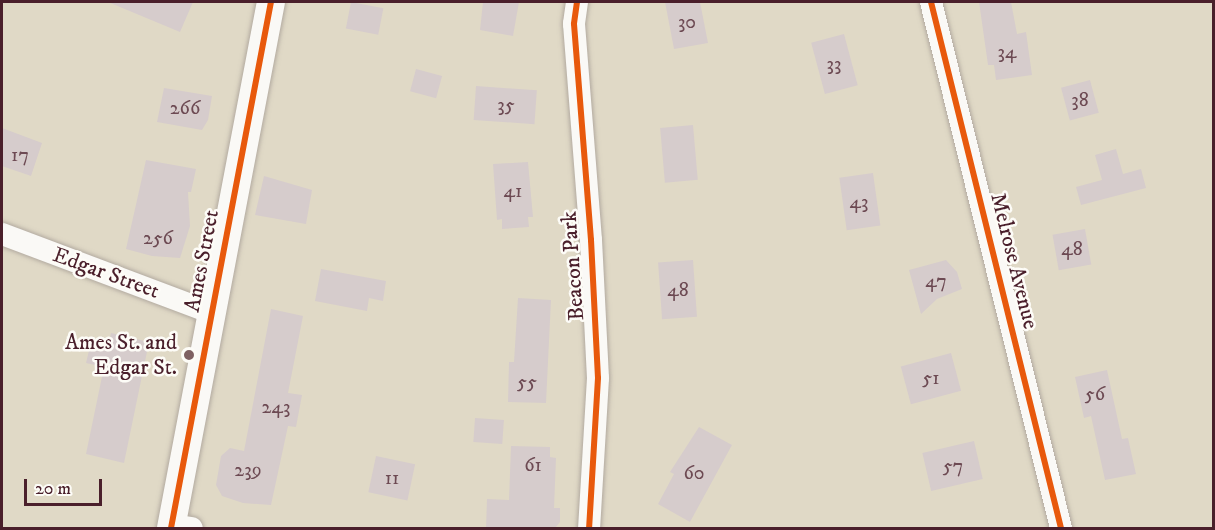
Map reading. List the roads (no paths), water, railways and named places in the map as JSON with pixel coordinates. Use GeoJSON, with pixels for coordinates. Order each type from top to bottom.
{"type":"FeatureCollection","features":[{"type":"Feature","properties":{"kind":"street","name":"Ames Street"},"geometry":{"type":"LineString","coordinates":[[178,527],[210,312],[271,2]]}},
{"type":"Feature","properties":{"kind":"street","name":"Beacon Park"},"geometry":{"type":"LineString","coordinates":[[577,2],[574,24],[591,240],[597,378],[589,528]]}},
{"type":"Feature","properties":{"kind":"street","name":"Melrose Avenue"},"geometry":{"type":"LineString","coordinates":[[931,2],[1061,528]]}},
{"type":"Feature","properties":{"kind":"street","name":"Edgar Street"},"geometry":{"type":"LineString","coordinates":[[2,234],[210,312]]}},
{"type":"Feature","properties":{"kind":"place","name":"Ames St. and Edgar St."},"geometry":{"type":"Point","coordinates":[189,355]}}]}
